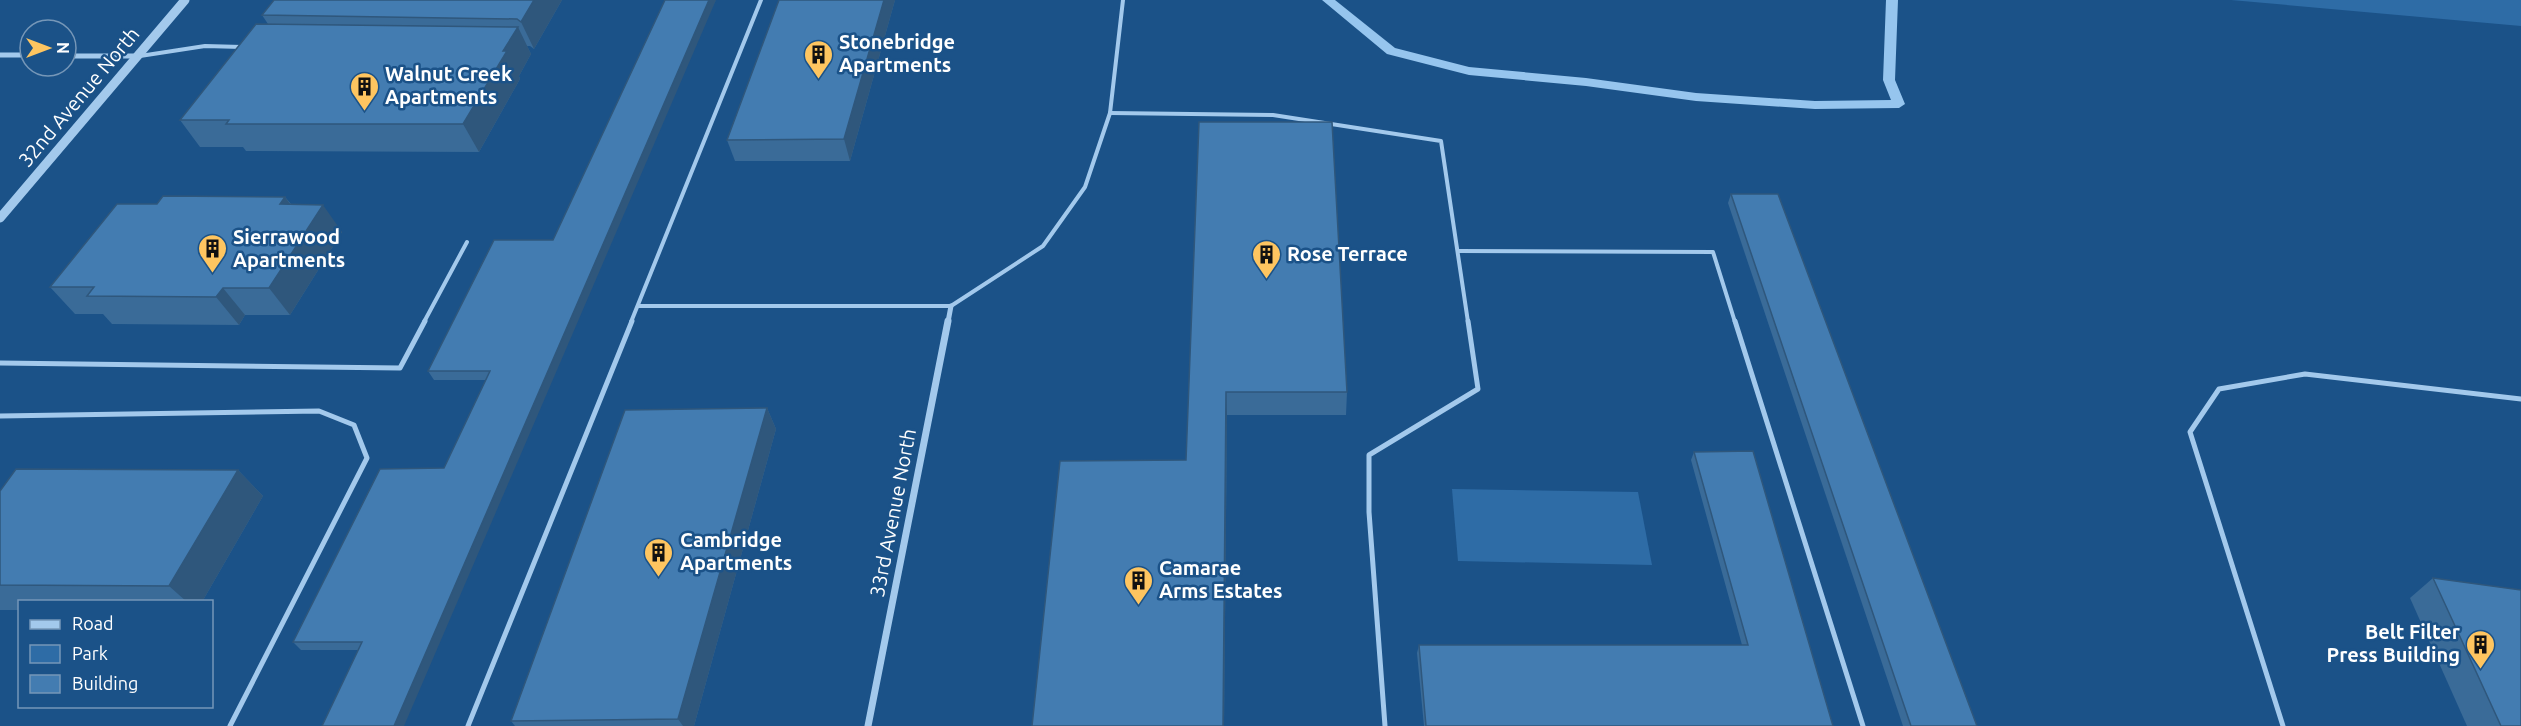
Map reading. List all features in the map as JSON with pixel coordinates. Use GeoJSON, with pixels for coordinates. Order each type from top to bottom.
{"type":"FeatureCollection","features":[{"type":"Feature","properties":{"kind":"street","name":"32nd Avenue North"},"geometry":{"type":"LineString","coordinates":[[0,218],[185,0]]}},
{"type":"Feature","properties":{"kind":"street"},"geometry":{"type":"LineString","coordinates":[[0,55],[18,55]]}},
{"type":"Feature","properties":{"kind":"street"},"geometry":{"type":"LineString","coordinates":[[78,56],[138,56]]}},
{"type":"Feature","properties":{"kind":"street","name":"33rd Avenue North"},"geometry":{"type":"LineString","coordinates":[[867,726],[951,306]]}},
{"type":"Feature","properties":{"kind":"lane"},"geometry":{"type":"LineString","coordinates":[[468,726],[761,0]]}},
{"type":"Feature","properties":{"kind":"lane"},"geometry":{"type":"LineString","coordinates":[[638,306],[951,306],[1043,246],[1085,187],[1110,113],[1123,0]]}},
{"type":"Feature","properties":{"kind":"lane"},"geometry":{"type":"LineString","coordinates":[[138,56],[205,46],[251,47]]}},
{"type":"Feature","properties":{"kind":"lane"},"geometry":{"type":"LineString","coordinates":[[1110,113],[1273,115],[1441,141],[1478,388],[1369,455],[1369,512],[1385,726]]}},
{"type":"Feature","properties":{"kind":"lane"},"geometry":{"type":"LineString","coordinates":[[0,363],[400,368],[467,242]]}},
{"type":"Feature","properties":{"kind":"lane"},"geometry":{"type":"LineString","coordinates":[[1458,251],[1713,252],[1863,726]]}},
{"type":"Feature","properties":{"kind":"lane"},"geometry":{"type":"LineString","coordinates":[[2283,726],[2190,432],[2219,388],[2305,374],[2521,399]]}},
{"type":"Feature","properties":{"kind":"lane"},"geometry":{"type":"LineString","coordinates":[[0,416],[319,411],[354,425],[367,458],[230,726]]}},
{"type":"Feature","properties":{"kind":"green space"},"geometry":{"type":"Polygon","coordinates":[[[2231,0],[2521,0],[2521,26],[2231,0]]]}},
{"type":"Feature","properties":{"kind":"green space"},"geometry":{"type":"Polygon","coordinates":[[[1452,489],[1638,492],[1652,565],[1458,561],[1452,489]]]}},
{"type":"Feature","properties":{"kind":"building","name":"Walnut Creek Apartments"},"geometry":{"type":"Polygon","coordinates":[[[274,0],[534,0],[521,22],[517,19],[262,15],[274,0]]]}},
{"type":"Feature","properties":{"kind":"building"},"geometry":{"type":"Polygon","coordinates":[[[665,0],[709,0],[394,726],[322,726],[362,642],[293,642],[380,469],[444,468],[490,371],[428,371],[494,240],[553,240],[665,0]]]}},
{"type":"Feature","properties":{"kind":"building","name":"Stonebridge Apartments"},"geometry":{"type":"Polygon","coordinates":[[[779,0],[884,0],[844,139],[727,140],[779,0]]]}},
{"type":"Feature","properties":{"kind":"building"},"geometry":{"type":"Polygon","coordinates":[[[256,24],[518,27],[503,51],[507,51],[463,124],[226,124],[229,120],[180,120],[256,24]]]}},
{"type":"Feature","properties":{"kind":"building"},"geometry":{"type":"Polygon","coordinates":[[[1199,122],[1332,122],[1347,392],[1226,392],[1223,726],[1032,726],[1060,461],[1186,460],[1199,122]]]}},
{"type":"Feature","properties":{"kind":"building"},"geometry":{"type":"Polygon","coordinates":[[[1731,194],[1778,194],[1977,726],[1911,726],[1731,194]]]}},
{"type":"Feature","properties":{"kind":"building"},"geometry":{"type":"Polygon","coordinates":[[[163,196],[285,197],[280,204],[323,205],[269,288],[223,288],[216,297],[87,296],[94,287],[50,287],[117,204],[157,204],[163,196]]]}},
{"type":"Feature","properties":{"kind":"building","name":"Cambridge Apartments"},"geometry":{"type":"Polygon","coordinates":[[[767,408],[678,719],[511,721],[625,410],[767,408]]]}},
{"type":"Feature","properties":{"kind":"building"},"geometry":{"type":"Polygon","coordinates":[[[1753,451],[1833,726],[1426,726],[1419,645],[1748,645],[1694,452],[1753,451]]]}},
{"type":"Feature","properties":{"kind":"building"},"geometry":{"type":"Polygon","coordinates":[[[16,469],[238,470],[169,586],[0,585],[0,491],[16,469]]]}},
{"type":"Feature","properties":{"kind":"building"},"geometry":{"type":"Polygon","coordinates":[[[2433,578],[2521,590],[2521,726],[2501,726],[2433,578]]]}},
{"type":"Feature","properties":{"kind":"waterway"},"geometry":{"type":"LineString","coordinates":[[1328,0],[1391,51],[1469,71],[1586,82],[1696,97],[1815,105],[1899,104],[1889,80],[1892,0]]}},
{"type":"Feature","properties":{"kind":"place","name":"Stonebridge Apartments"},"geometry":{"type":"Point","coordinates":[818,80]}},
{"type":"Feature","properties":{"kind":"place","name":"Walnut Creek Apartments"},"geometry":{"type":"Point","coordinates":[364,112]}},
{"type":"Feature","properties":{"kind":"place","name":"Sierrawood Apartments"},"geometry":{"type":"Point","coordinates":[212,274]}},
{"type":"Feature","properties":{"kind":"place","name":"Rose Terrace"},"geometry":{"type":"Point","coordinates":[1266,280]}},
{"type":"Feature","properties":{"kind":"place","name":"Cambridge Apartments"},"geometry":{"type":"Point","coordinates":[659,578]}},
{"type":"Feature","properties":{"kind":"place","name":"Camarae Arms Estates"},"geometry":{"type":"Point","coordinates":[1138,606]}},
{"type":"Feature","properties":{"kind":"place","name":"Belt Filter Press Building"},"geometry":{"type":"Point","coordinates":[2481,670]}}]}
